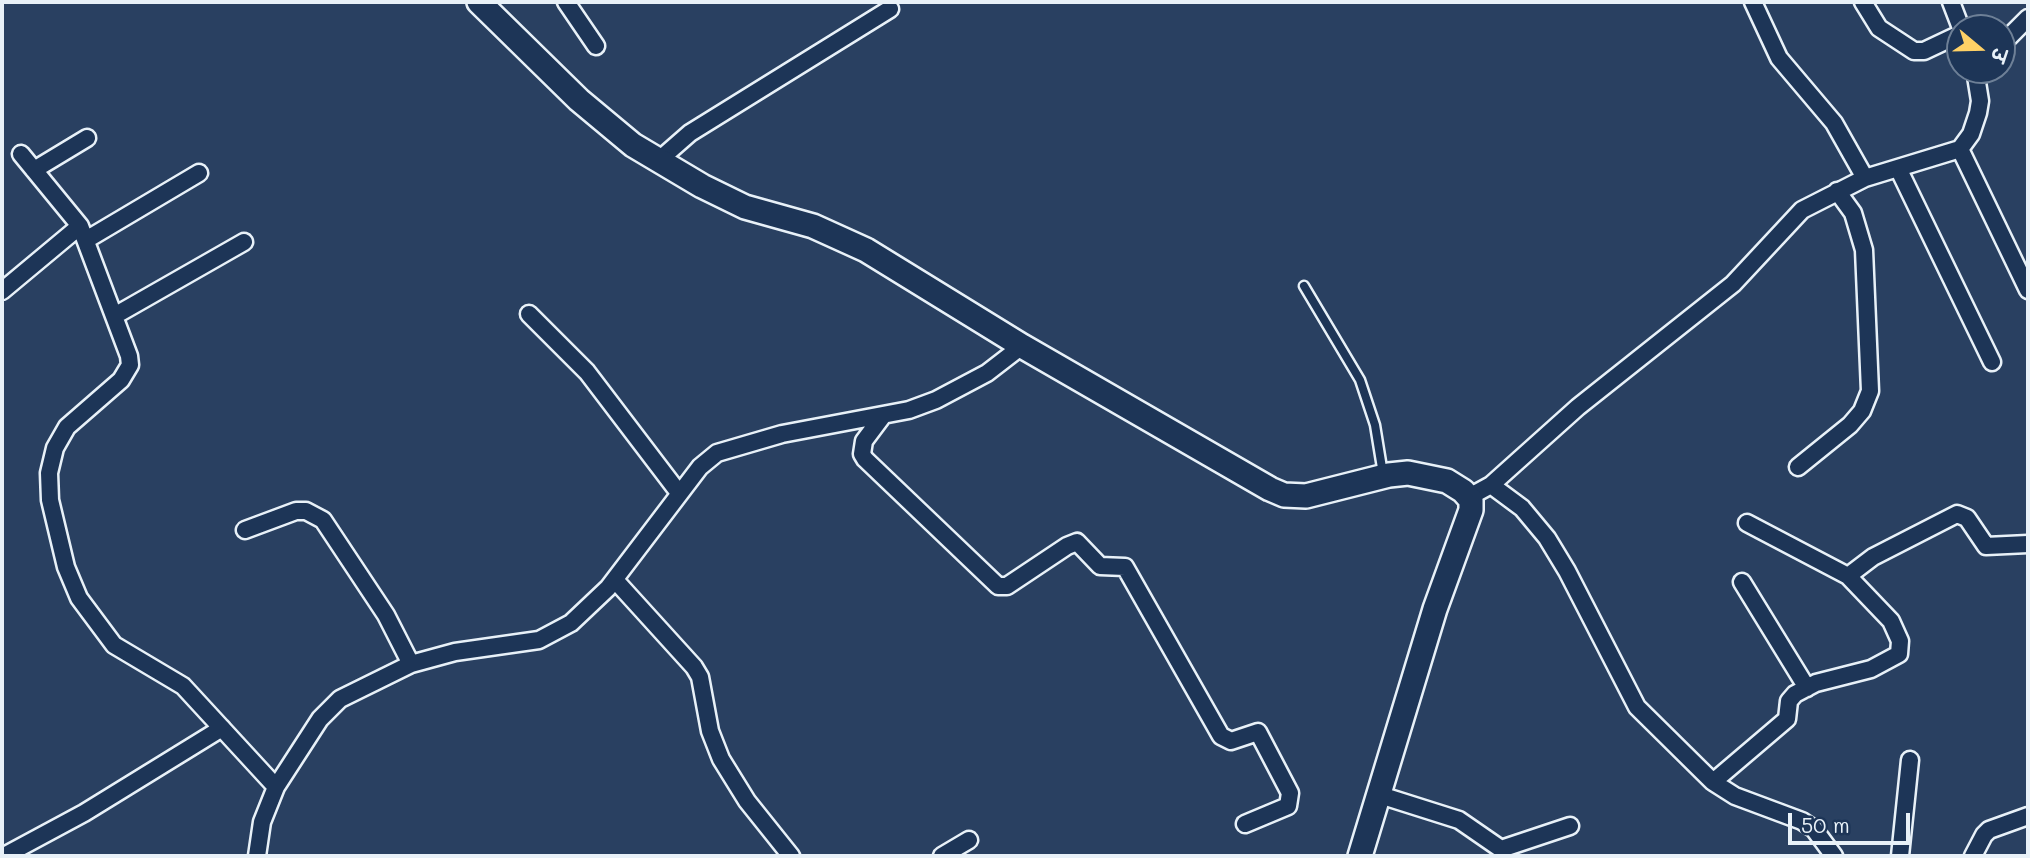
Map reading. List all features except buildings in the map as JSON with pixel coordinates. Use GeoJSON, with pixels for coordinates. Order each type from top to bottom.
{"type":"FeatureCollection","features":[{"type":"Feature","properties":{"kind":"street"},"geometry":{"type":"LineString","coordinates":[[566,2],[596,46]]}},
{"type":"Feature","properties":{"kind":"street"},"geometry":{"type":"LineString","coordinates":[[1752,2],[1779,58],[1839,130],[1865,178]]}},
{"type":"Feature","properties":{"kind":"street"},"geometry":{"type":"LineString","coordinates":[[1863,2],[1879,28],[1914,51],[1923,51],[1946,40]]}},
{"type":"Feature","properties":{"kind":"street"},"geometry":{"type":"LineString","coordinates":[[482,3],[579,100],[633,145],[658,161],[745,206],[813,226],[866,250],[1022,346],[1248,477],[1284,495],[1306,496],[1384,476],[1408,473],[1447,481],[1469,497],[1471,510],[1435,609],[1360,856]]}},
{"type":"Feature","properties":{"kind":"street"},"geometry":{"type":"LineString","coordinates":[[658,161],[690,133],[890,9]]}},
{"type":"Feature","properties":{"kind":"street"},"geometry":{"type":"LineString","coordinates":[[1469,497],[1491,485],[1578,407],[1733,285],[1802,210],[1865,178],[1960,149],[1971,134],[1978,113],[1980,101],[1977,84]]}},
{"type":"Feature","properties":{"kind":"street"},"geometry":{"type":"LineString","coordinates":[[34,170],[88,138]]}},
{"type":"Feature","properties":{"kind":"street"},"geometry":{"type":"LineString","coordinates":[[1960,149],[2028,290]]}},
{"type":"Feature","properties":{"kind":"street"},"geometry":{"type":"LineString","coordinates":[[21,154],[83,233],[116,315],[130,365],[121,380],[67,427],[55,448],[48,473],[56,533],[65,567],[99,627],[114,645],[183,685],[276,787]]}},
{"type":"Feature","properties":{"kind":"street"},"geometry":{"type":"LineString","coordinates":[[1898,169],[1992,362]]}},
{"type":"Feature","properties":{"kind":"street"},"geometry":{"type":"LineString","coordinates":[[3,287],[83,233],[199,173]]}},
{"type":"Feature","properties":{"kind":"street"},"geometry":{"type":"LineString","coordinates":[[1798,467],[1850,425],[1862,411],[1870,391],[1864,250],[1853,213],[1837,191]]}},
{"type":"Feature","properties":{"kind":"street"},"geometry":{"type":"LineString","coordinates":[[116,315],[244,242]]}},
{"type":"Feature","properties":{"kind":"street"},"geometry":{"type":"LineString","coordinates":[[529,314],[587,372],[679,493]]}},
{"type":"Feature","properties":{"kind":"street"},"geometry":{"type":"LineString","coordinates":[[257,856],[262,822],[276,787],[331,706],[350,692],[411,664],[455,652],[539,640],[571,624],[615,580],[679,493],[707,460],[726,448],[782,434],[882,417],[948,394],[986,373],[1022,346]]}},
{"type":"Feature","properties":{"kind":"street"},"geometry":{"type":"LineString","coordinates":[[882,417],[864,442],[862,454],[865,459],[998,586],[1007,586],[1072,543],[1081,544],[1100,566],[1125,567],[1221,736],[1231,741],[1258,732],[1290,793],[1288,806],[1245,824]]}},
{"type":"Feature","properties":{"kind":"street"},"geometry":{"type":"LineString","coordinates":[[1491,485],[1522,508],[1547,538],[1637,707],[1713,782],[1735,796],[1802,821],[1820,836],[1834,856]]}},
{"type":"Feature","properties":{"kind":"street"},"geometry":{"type":"LineString","coordinates":[[245,530],[296,511],[314,514],[323,520],[386,615],[411,664]]}},
{"type":"Feature","properties":{"kind":"street"},"geometry":{"type":"LineString","coordinates":[[1848,576],[1873,557],[1951,515],[1965,515],[1986,546],[1996,548],[2028,544]]}},
{"type":"Feature","properties":{"kind":"street"},"geometry":{"type":"LineString","coordinates":[[1713,782],[1787,719],[1791,698],[1807,688],[1871,669],[1900,652],[1896,629],[1885,612],[1848,576],[1747,523]]}},
{"type":"Feature","properties":{"kind":"street"},"geometry":{"type":"LineString","coordinates":[[615,580],[694,667],[700,677],[710,731],[721,759],[747,801],[791,856]]}},
{"type":"Feature","properties":{"kind":"street"},"geometry":{"type":"LineString","coordinates":[[1742,582],[1807,688]]}},
{"type":"Feature","properties":{"kind":"street"},"geometry":{"type":"LineString","coordinates":[[4,856],[83,813],[222,729]]}},
{"type":"Feature","properties":{"kind":"street"},"geometry":{"type":"LineString","coordinates":[[1900,856],[1910,760]]}},
{"type":"Feature","properties":{"kind":"street"},"geometry":{"type":"LineString","coordinates":[[1380,795],[1460,820],[1501,849],[1570,826]]}},
{"type":"Feature","properties":{"kind":"street"},"geometry":{"type":"LineString","coordinates":[[1973,856],[1989,830],[2028,816]]}},
{"type":"Feature","properties":{"kind":"street"},"geometry":{"type":"LineString","coordinates":[[942,856],[969,841]]}},
{"type":"Feature","properties":{"kind":"lane"},"geometry":{"type":"LineString","coordinates":[[1304,286],[1360,380],[1374,425],[1384,476]]}}]}
